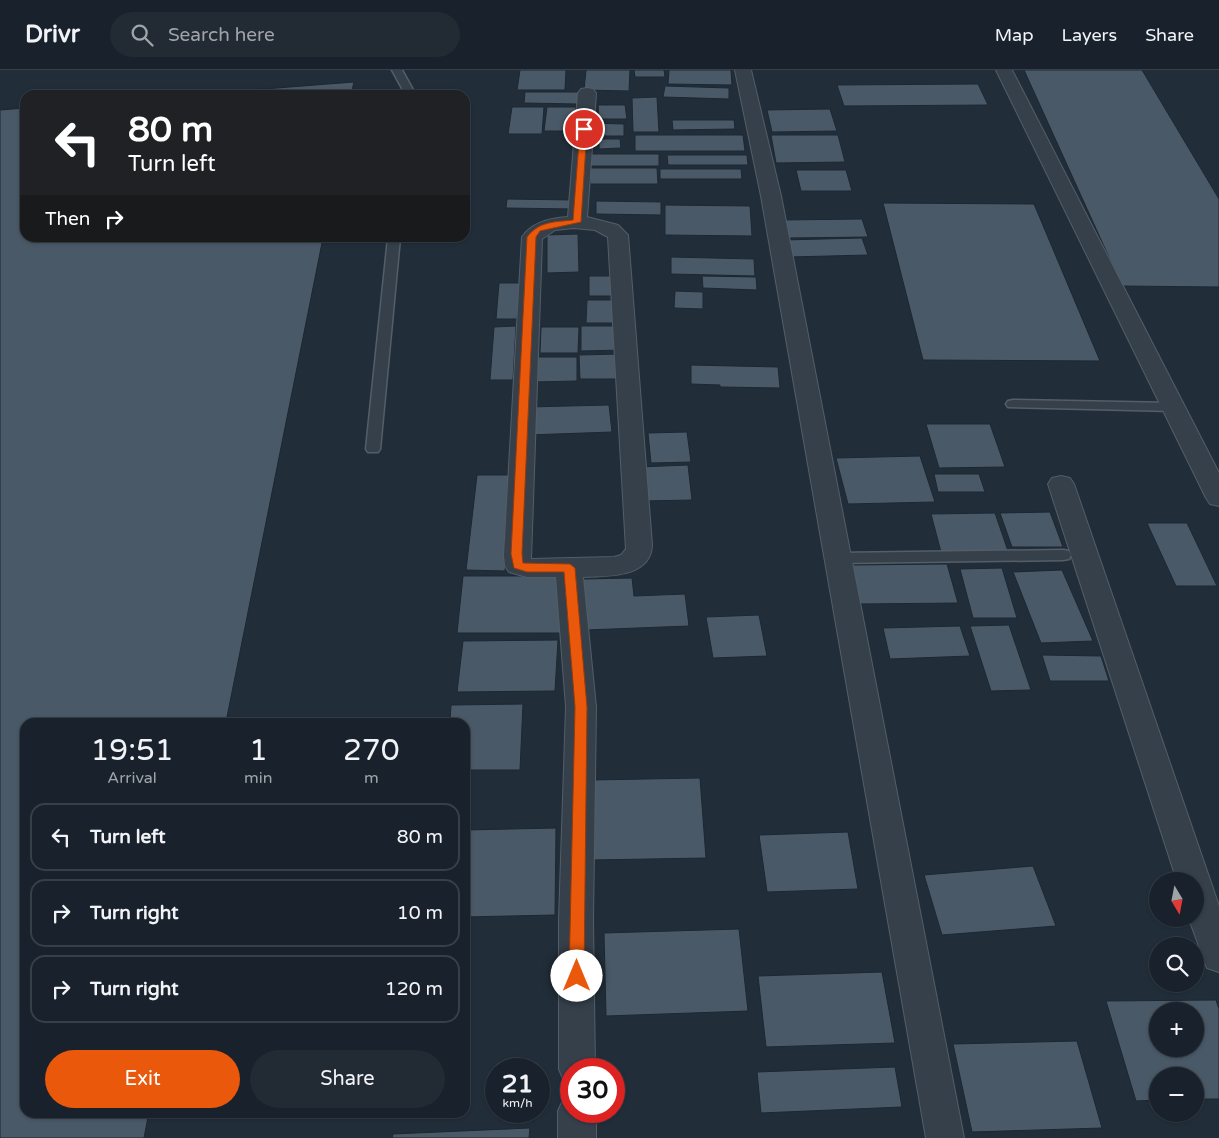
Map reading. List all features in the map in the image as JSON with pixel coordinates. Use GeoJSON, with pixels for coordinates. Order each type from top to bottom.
{"type":"FeatureCollection","features":[{"type":"Feature","properties":{"kind":"street"},"geometry":{"type":"LineString","coordinates":[[743,70],[771,196],[945,1138]]}},
{"type":"Feature","properties":{"kind":"street"},"geometry":{"type":"LineString","coordinates":[[1004,70],[1219,498]]}},
{"type":"Feature","properties":{"kind":"street"},"geometry":{"type":"LineString","coordinates":[[577,222],[587,93]]}},
{"type":"Feature","properties":{"kind":"street"},"geometry":{"type":"LineString","coordinates":[[577,222],[613,229],[618,235],[639,543],[635,559],[624,565],[570,568],[527,568],[518,566],[517,554],[532,237],[537,230],[543,228],[577,222]]}},
{"type":"Feature","properties":{"kind":"street"},"geometry":{"type":"LineString","coordinates":[[1061,484],[1191,872]]}},
{"type":"Feature","properties":{"kind":"street"},"geometry":{"type":"LineString","coordinates":[[570,568],[581,707],[576,920],[577,1058]]}},
{"type":"Feature","properties":{"kind":"street"},"geometry":{"type":"LineString","coordinates":[[1204,912],[1219,957]]}},
{"type":"Feature","properties":{"kind":"street"},"geometry":{"type":"LineString","coordinates":[[577,1123],[577,1138]]}},
{"type":"Feature","properties":{"kind":"lane"},"geometry":{"type":"LineString","coordinates":[[397,70],[408,90]]}},
{"type":"Feature","properties":{"kind":"lane"},"geometry":{"type":"LineString","coordinates":[[373,449],[394,242]]}},
{"type":"Feature","properties":{"kind":"lane"},"geometry":{"type":"LineString","coordinates":[[1013,404],[1174,407]]}},
{"type":"Feature","properties":{"kind":"lane"},"geometry":{"type":"LineString","coordinates":[[838,558],[1063,555]]}},
{"type":"Feature","properties":{"kind":"building"},"geometry":{"type":"Polygon","coordinates":[[[520,70],[566,70],[565,90],[517,90],[520,70]]]}},
{"type":"Feature","properties":{"kind":"building"},"geometry":{"type":"Polygon","coordinates":[[[586,70],[630,70],[629,91],[584,90],[586,70]]]}},
{"type":"Feature","properties":{"kind":"building"},"geometry":{"type":"Polygon","coordinates":[[[634,70],[664,70],[665,77],[635,77],[634,70]]]}},
{"type":"Feature","properties":{"kind":"building"},"geometry":{"type":"Polygon","coordinates":[[[669,70],[731,70],[732,85],[668,84],[669,70]]]}},
{"type":"Feature","properties":{"kind":"building"},"geometry":{"type":"Polygon","coordinates":[[[1024,70],[1142,70],[1219,199],[1219,287],[1122,286],[1024,70]]]}},
{"type":"Feature","properties":{"kind":"building"},"geometry":{"type":"Polygon","coordinates":[[[354,82],[352,90],[251,90],[354,82]]]}},
{"type":"Feature","properties":{"kind":"building"},"geometry":{"type":"Polygon","coordinates":[[[978,84],[988,105],[844,106],[837,85],[978,84]]]}},
{"type":"Feature","properties":{"kind":"building"},"geometry":{"type":"Polygon","coordinates":[[[665,86],[729,88],[729,99],[663,97],[665,86]]]}},
{"type":"Feature","properties":{"kind":"building"},"geometry":{"type":"Polygon","coordinates":[[[525,92],[579,92],[578,104],[524,103],[525,92]]]}},
{"type":"Feature","properties":{"kind":"building"},"geometry":{"type":"Polygon","coordinates":[[[657,97],[659,132],[633,132],[632,98],[657,97]]]}},
{"type":"Feature","properties":{"kind":"building"},"geometry":{"type":"Polygon","coordinates":[[[598,105],[625,105],[627,119],[599,119],[598,105]]]}},
{"type":"Feature","properties":{"kind":"building"},"geometry":{"type":"Polygon","coordinates":[[[512,107],[544,107],[542,134],[508,134],[512,107]]]}},
{"type":"Feature","properties":{"kind":"building"},"geometry":{"type":"Polygon","coordinates":[[[547,107],[576,107],[574,131],[544,131],[547,107]]]}},
{"type":"Feature","properties":{"kind":"building"},"geometry":{"type":"Polygon","coordinates":[[[20,108],[20,242],[322,242],[227,718],[20,718],[20,1118],[148,1118],[144,1138],[0,1138],[0,110],[20,108]]]}},
{"type":"Feature","properties":{"kind":"building"},"geometry":{"type":"Polygon","coordinates":[[[830,109],[837,131],[772,132],[767,110],[830,109]]]}},
{"type":"Feature","properties":{"kind":"building"},"geometry":{"type":"Polygon","coordinates":[[[672,120],[734,120],[735,129],[673,130],[672,120]]]}},
{"type":"Feature","properties":{"kind":"building"},"geometry":{"type":"Polygon","coordinates":[[[590,123],[624,124],[624,136],[590,136],[590,123]]]}},
{"type":"Feature","properties":{"kind":"building"},"geometry":{"type":"Polygon","coordinates":[[[635,135],[743,135],[745,151],[635,151],[635,135]]]}},
{"type":"Feature","properties":{"kind":"building"},"geometry":{"type":"Polygon","coordinates":[[[771,135],[838,135],[845,162],[776,163],[771,135]]]}},
{"type":"Feature","properties":{"kind":"building"},"geometry":{"type":"Polygon","coordinates":[[[599,139],[620,139],[621,148],[599,149],[599,139]]]}},
{"type":"Feature","properties":{"kind":"building"},"geometry":{"type":"Polygon","coordinates":[[[590,154],[659,154],[659,166],[589,166],[590,154]]]}},
{"type":"Feature","properties":{"kind":"building"},"geometry":{"type":"Polygon","coordinates":[[[667,155],[747,155],[748,165],[668,165],[667,155]]]}},
{"type":"Feature","properties":{"kind":"building"},"geometry":{"type":"Polygon","coordinates":[[[590,168],[657,168],[658,184],[590,184],[590,168]]]}},
{"type":"Feature","properties":{"kind":"building"},"geometry":{"type":"Polygon","coordinates":[[[660,169],[741,169],[742,179],[660,179],[660,169]]]}},
{"type":"Feature","properties":{"kind":"building"},"geometry":{"type":"Polygon","coordinates":[[[796,170],[846,170],[852,191],[801,191],[796,170]]]}},
{"type":"Feature","properties":{"kind":"building"},"geometry":{"type":"Polygon","coordinates":[[[507,199],[574,200],[573,209],[506,208],[507,199]]]}},
{"type":"Feature","properties":{"kind":"building"},"geometry":{"type":"Polygon","coordinates":[[[596,201],[661,202],[661,215],[596,214],[596,201]]]}},
{"type":"Feature","properties":{"kind":"building"},"geometry":{"type":"Polygon","coordinates":[[[883,203],[1034,204],[1100,361],[923,360],[883,203]]]}},
{"type":"Feature","properties":{"kind":"building"},"geometry":{"type":"Polygon","coordinates":[[[665,205],[750,206],[752,236],[665,235],[665,205]]]}},
{"type":"Feature","properties":{"kind":"building"},"geometry":{"type":"Polygon","coordinates":[[[862,219],[868,237],[787,238],[782,220],[862,219]]]}},
{"type":"Feature","properties":{"kind":"building"},"geometry":{"type":"Polygon","coordinates":[[[578,234],[579,272],[547,273],[547,235],[578,234]]]}},
{"type":"Feature","properties":{"kind":"building"},"geometry":{"type":"Polygon","coordinates":[[[862,238],[868,255],[789,257],[784,240],[862,238]]]}},
{"type":"Feature","properties":{"kind":"building"},"geometry":{"type":"Polygon","coordinates":[[[671,257],[754,259],[755,276],[671,274],[671,257]]]}},
{"type":"Feature","properties":{"kind":"building"},"geometry":{"type":"Polygon","coordinates":[[[589,276],[619,276],[619,296],[589,296],[589,276]]]}},
{"type":"Feature","properties":{"kind":"building"},"geometry":{"type":"Polygon","coordinates":[[[702,276],[756,277],[757,290],[703,288],[702,276]]]}},
{"type":"Feature","properties":{"kind":"building"},"geometry":{"type":"Polygon","coordinates":[[[499,283],[520,283],[517,319],[496,319],[499,283]]]}},
{"type":"Feature","properties":{"kind":"building"},"geometry":{"type":"Polygon","coordinates":[[[675,291],[703,292],[703,309],[674,308],[675,291]]]}},
{"type":"Feature","properties":{"kind":"building"},"geometry":{"type":"Polygon","coordinates":[[[587,300],[619,300],[619,323],[586,323],[587,300]]]}},
{"type":"Feature","properties":{"kind":"building"},"geometry":{"type":"Polygon","coordinates":[[[516,326],[513,380],[490,380],[494,327],[516,326]]]}},
{"type":"Feature","properties":{"kind":"building"},"geometry":{"type":"Polygon","coordinates":[[[581,326],[623,326],[624,350],[581,351],[581,326]]]}},
{"type":"Feature","properties":{"kind":"building"},"geometry":{"type":"Polygon","coordinates":[[[541,327],[579,327],[578,353],[540,353],[541,327]]]}},
{"type":"Feature","properties":{"kind":"building"},"geometry":{"type":"Polygon","coordinates":[[[621,354],[622,379],[580,379],[579,355],[621,354]]]}},
{"type":"Feature","properties":{"kind":"building"},"geometry":{"type":"Polygon","coordinates":[[[535,357],[577,357],[577,381],[534,382],[535,357]]]}},
{"type":"Feature","properties":{"kind":"building"},"geometry":{"type":"Polygon","coordinates":[[[691,365],[778,367],[780,388],[720,387],[720,385],[691,384],[691,365]]]}},
{"type":"Feature","properties":{"kind":"building"},"geometry":{"type":"Polygon","coordinates":[[[609,405],[612,432],[528,435],[528,407],[609,405]]]}},
{"type":"Feature","properties":{"kind":"building"},"geometry":{"type":"Polygon","coordinates":[[[926,424],[990,424],[1005,467],[939,468],[926,424]]]}},
{"type":"Feature","properties":{"kind":"building"},"geometry":{"type":"Polygon","coordinates":[[[687,432],[691,462],[651,463],[648,433],[687,432]]]}},
{"type":"Feature","properties":{"kind":"building"},"geometry":{"type":"Polygon","coordinates":[[[920,456],[935,502],[848,504],[836,458],[920,456]]]}},
{"type":"Feature","properties":{"kind":"building"},"geometry":{"type":"Polygon","coordinates":[[[688,465],[692,500],[642,501],[639,467],[688,465]]]}},
{"type":"Feature","properties":{"kind":"building"},"geometry":{"type":"Polygon","coordinates":[[[934,474],[979,474],[985,492],[938,492],[934,474]]]}},
{"type":"Feature","properties":{"kind":"building"},"geometry":{"type":"Polygon","coordinates":[[[477,475],[513,475],[505,571],[466,570],[477,475]]]}},
{"type":"Feature","properties":{"kind":"building"},"geometry":{"type":"Polygon","coordinates":[[[1050,512],[1063,547],[1012,547],[1000,513],[1050,512]]]}},
{"type":"Feature","properties":{"kind":"building"},"geometry":{"type":"Polygon","coordinates":[[[995,513],[1008,551],[941,552],[931,514],[995,513]]]}},
{"type":"Feature","properties":{"kind":"building"},"geometry":{"type":"Polygon","coordinates":[[[1147,523],[1187,523],[1217,586],[1176,586],[1147,523]]]}},
{"type":"Feature","properties":{"kind":"building"},"geometry":{"type":"Polygon","coordinates":[[[947,564],[958,603],[860,604],[852,565],[947,564]]]}},
{"type":"Feature","properties":{"kind":"building"},"geometry":{"type":"Polygon","coordinates":[[[1002,568],[1017,618],[973,618],[960,569],[1002,568]]]}},
{"type":"Feature","properties":{"kind":"building"},"geometry":{"type":"Polygon","coordinates":[[[1062,570],[1093,641],[1041,643],[1013,572],[1062,570]]]}},
{"type":"Feature","properties":{"kind":"building"},"geometry":{"type":"Polygon","coordinates":[[[463,576],[567,576],[565,633],[457,633],[463,576]]]}},
{"type":"Feature","properties":{"kind":"building"},"geometry":{"type":"Polygon","coordinates":[[[632,578],[634,596],[685,594],[689,626],[585,630],[583,579],[632,578]]]}},
{"type":"Feature","properties":{"kind":"building"},"geometry":{"type":"Polygon","coordinates":[[[759,615],[767,656],[713,658],[706,617],[759,615]]]}},
{"type":"Feature","properties":{"kind":"building"},"geometry":{"type":"Polygon","coordinates":[[[1009,625],[1031,690],[991,691],[970,626],[1009,625]]]}},
{"type":"Feature","properties":{"kind":"building"},"geometry":{"type":"Polygon","coordinates":[[[960,626],[970,656],[890,659],[883,628],[960,626]]]}},
{"type":"Feature","properties":{"kind":"building"},"geometry":{"type":"Polygon","coordinates":[[[558,640],[555,691],[457,692],[463,641],[558,640]]]}},
{"type":"Feature","properties":{"kind":"building"},"geometry":{"type":"Polygon","coordinates":[[[1042,655],[1101,656],[1109,681],[1050,681],[1042,655]]]}},
{"type":"Feature","properties":{"kind":"building"},"geometry":{"type":"Polygon","coordinates":[[[523,704],[520,770],[470,770],[470,718],[450,718],[451,705],[523,704]]]}},
{"type":"Feature","properties":{"kind":"building"},"geometry":{"type":"Polygon","coordinates":[[[700,778],[706,858],[592,860],[591,780],[700,778]]]}},
{"type":"Feature","properties":{"kind":"building"},"geometry":{"type":"Polygon","coordinates":[[[556,828],[555,915],[470,917],[470,830],[556,828]]]}},
{"type":"Feature","properties":{"kind":"building"},"geometry":{"type":"Polygon","coordinates":[[[848,832],[858,889],[767,892],[759,835],[848,832]]]}},
{"type":"Feature","properties":{"kind":"building"},"geometry":{"type":"Polygon","coordinates":[[[1033,866],[1056,926],[942,935],[924,875],[1033,866]]]}},
{"type":"Feature","properties":{"kind":"building"},"geometry":{"type":"Polygon","coordinates":[[[739,929],[748,1011],[606,1016],[604,933],[739,929]]]}},
{"type":"Feature","properties":{"kind":"building"},"geometry":{"type":"Polygon","coordinates":[[[882,972],[895,1043],[766,1047],[758,976],[882,972]]]}},
{"type":"Feature","properties":{"kind":"building"},"geometry":{"type":"Polygon","coordinates":[[[1216,1000],[1219,1009],[1219,1099],[1204,1099],[1204,1067],[1149,1067],[1149,1100],[1136,1101],[1106,1001],[1216,1000]]]}},
{"type":"Feature","properties":{"kind":"building"},"geometry":{"type":"Polygon","coordinates":[[[1077,1041],[1102,1128],[972,1132],[953,1044],[1077,1041]]]}},
{"type":"Feature","properties":{"kind":"building"},"geometry":{"type":"Polygon","coordinates":[[[895,1067],[902,1107],[761,1113],[757,1072],[895,1067]]]}},
{"type":"Feature","properties":{"kind":"building"},"geometry":{"type":"Polygon","coordinates":[[[530,1128],[529,1138],[392,1138],[393,1134],[530,1128]]]}},
{"type":"Feature","properties":{"kind":"route"},"geometry":{"type":"LineString","coordinates":[[577,976],[576,920],[581,707],[579,662],[570,568],[527,568],[518,566],[517,554],[532,237],[537,230],[549,226],[577,222],[584,129]]}}]}
